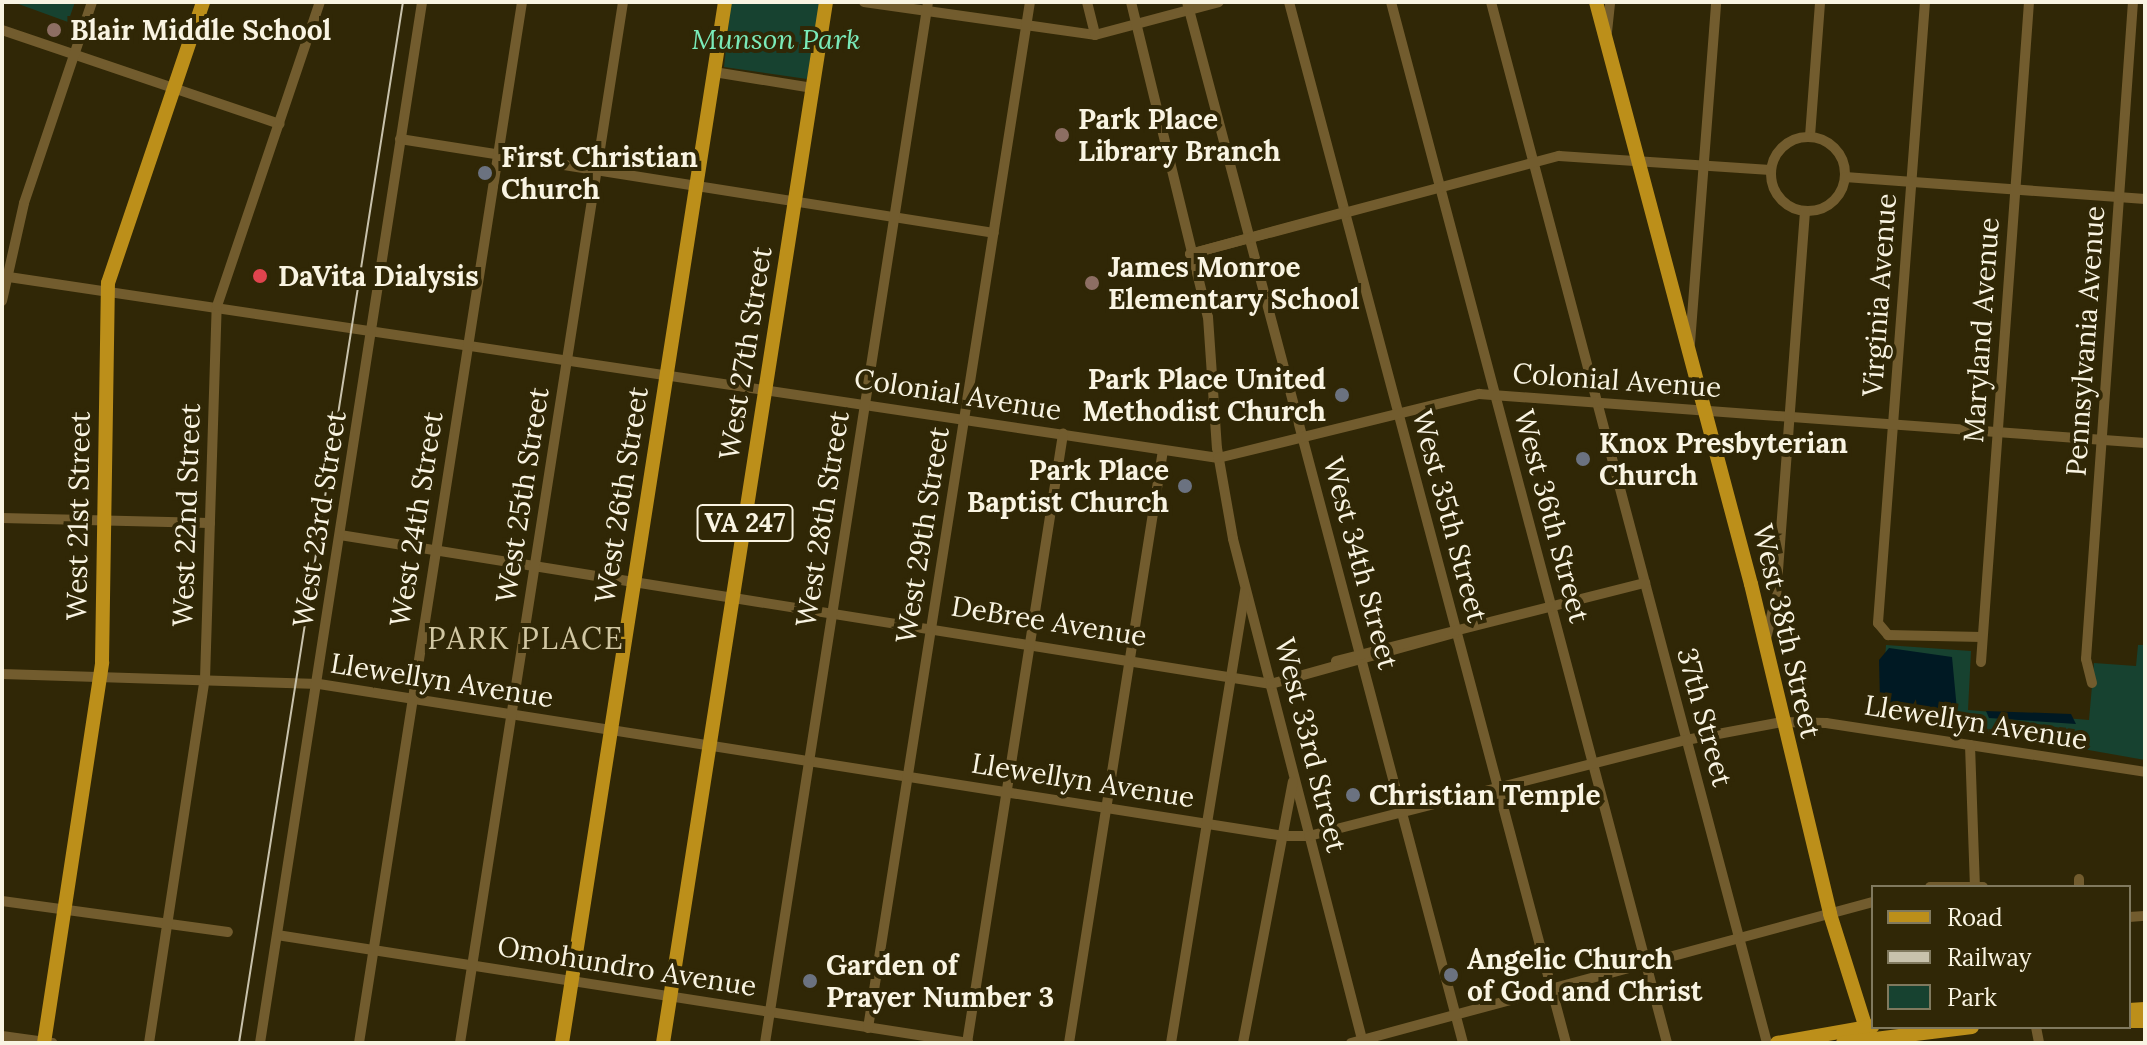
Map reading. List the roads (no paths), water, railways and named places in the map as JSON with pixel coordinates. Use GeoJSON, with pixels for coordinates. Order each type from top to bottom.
{"type":"FeatureCollection","features":[{"type":"Feature","properties":{"kind":"main road","name":"West 21st Street"},"geometry":{"type":"LineString","coordinates":[[47,1043],[98,676],[108,291],[203,2]]}},
{"type":"Feature","properties":{"kind":"main road","name":"West 26th Street"},"geometry":{"type":"LineString","coordinates":[[562,1043],[725,2]]}},
{"type":"Feature","properties":{"kind":"main road","name":"West 27th Street"},"geometry":{"type":"LineString","coordinates":[[663,1043],[826,2]]}},
{"type":"Feature","properties":{"kind":"main road","name":"West 38th Street"},"geometry":{"type":"LineString","coordinates":[[1596,2],[1765,643],[1830,914],[1869,1034]]}},
{"type":"Feature","properties":{"kind":"main road"},"geometry":{"type":"LineString","coordinates":[[1777,1043],[1869,1034],[1902,1038],[1959,1029]]}},
{"type":"Feature","properties":{"kind":"main road"},"geometry":{"type":"LineString","coordinates":[[1843,1043],[1869,1034]]}},
{"type":"Feature","properties":{"kind":"street"},"geometry":{"type":"LineString","coordinates":[[2,301],[2,276],[92,2]]}},
{"type":"Feature","properties":{"kind":"street","name":"West 22nd Street"},"geometry":{"type":"LineString","coordinates":[[149,1043],[205,679],[217,306],[320,2]]}},
{"type":"Feature","properties":{"kind":"street","name":"West 23rd Street"},"geometry":{"type":"LineString","coordinates":[[260,1043],[319,684],[422,2]]}},
{"type":"Feature","properties":{"kind":"street","name":"West 24th Street"},"geometry":{"type":"LineString","coordinates":[[359,1043],[522,2]]}},
{"type":"Feature","properties":{"kind":"street","name":"West 25th Street"},"geometry":{"type":"LineString","coordinates":[[460,1043],[623,2]]}},
{"type":"Feature","properties":{"kind":"street"},"geometry":{"type":"LineString","coordinates":[[864,2],[927,7],[1026,28],[1095,35],[1188,6],[1219,2]]}},
{"type":"Feature","properties":{"kind":"street","name":"West 29th Street"},"geometry":{"type":"LineString","coordinates":[[868,1028],[1030,2]]}},
{"type":"Feature","properties":{"kind":"street"},"geometry":{"type":"LineString","coordinates":[[1087,2],[1095,35]]}},
{"type":"Feature","properties":{"kind":"street","name":"West 33rd Street"},"geometry":{"type":"LineString","coordinates":[[1131,2],[1134,25],[1213,341],[1218,458],[1246,588],[1359,1042]]}},
{"type":"Feature","properties":{"kind":"street","name":"West 35th Street"},"geometry":{"type":"LineString","coordinates":[[1289,2],[1566,1043]]}},
{"type":"Feature","properties":{"kind":"street","name":"West 36th Street"},"geometry":{"type":"LineString","coordinates":[[1391,2],[1667,1043]]}},
{"type":"Feature","properties":{"kind":"street","name":"37th Street"},"geometry":{"type":"LineString","coordinates":[[1491,2],[1767,1043]]}},
{"type":"Feature","properties":{"kind":"street"},"geometry":{"type":"LineString","coordinates":[[1606,40],[1610,2]]}},
{"type":"Feature","properties":{"kind":"street"},"geometry":{"type":"LineString","coordinates":[[1689,353],[1716,2]]}},
{"type":"Feature","properties":{"kind":"street"},"geometry":{"type":"LineString","coordinates":[[1810,136],[1820,2]]}},
{"type":"Feature","properties":{"kind":"street","name":"Virginia Avenue"},"geometry":{"type":"LineString","coordinates":[[1925,2],[1879,628],[1946,640],[1982,637]]}},
{"type":"Feature","properties":{"kind":"street","name":"Maryland Avenue"},"geometry":{"type":"LineString","coordinates":[[1981,662],[2029,2]]}},
{"type":"Feature","properties":{"kind":"street","name":"Pennsylvania Avenue"},"geometry":{"type":"LineString","coordinates":[[2092,683],[2086,659],[2133,2]]}},
{"type":"Feature","properties":{"kind":"street","name":"West 34th Street"},"geometry":{"type":"LineString","coordinates":[[1188,6],[1463,1043]]}},
{"type":"Feature","properties":{"kind":"street","name":"West 28th Street"},"geometry":{"type":"LineString","coordinates":[[765,1043],[927,7]]}},
{"type":"Feature","properties":{"kind":"street"},"geometry":{"type":"LineString","coordinates":[[2,30],[279,124]]}},
{"type":"Feature","properties":{"kind":"street"},"geometry":{"type":"LineString","coordinates":[[714,72],[813,88]]}},
{"type":"Feature","properties":{"kind":"street"},"geometry":{"type":"LineString","coordinates":[[1810,136],[1839,153],[1845,177],[1835,199],[1805,211],[1782,201],[1771,170],[1781,148],[1810,136]]}},
{"type":"Feature","properties":{"kind":"street"},"geometry":{"type":"LineString","coordinates":[[400,139],[994,233]]}},
{"type":"Feature","properties":{"kind":"street"},"geometry":{"type":"LineString","coordinates":[[1190,254],[1567,156],[1771,170]]}},
{"type":"Feature","properties":{"kind":"street"},"geometry":{"type":"LineString","coordinates":[[1845,177],[2145,199]]}},
{"type":"Feature","properties":{"kind":"street"},"geometry":{"type":"LineString","coordinates":[[1765,643],[1772,634],[1805,211]]}},
{"type":"Feature","properties":{"kind":"street","name":"Colonial Avenue"},"geometry":{"type":"LineString","coordinates":[[2,276],[374,327],[1218,458],[1398,413],[1495,395],[2145,443]]}},
{"type":"Feature","properties":{"kind":"street"},"geometry":{"type":"LineString","coordinates":[[968,1043],[1063,434]]}},
{"type":"Feature","properties":{"kind":"street"},"geometry":{"type":"LineString","coordinates":[[1069,1043],[1163,450]]}},
{"type":"Feature","properties":{"kind":"street"},"geometry":{"type":"LineString","coordinates":[[2,518],[210,523]]}},
{"type":"Feature","properties":{"kind":"street","name":"DeBree Avenue"},"geometry":{"type":"LineString","coordinates":[[340,535],[1270,680],[1645,583]]}},
{"type":"Feature","properties":{"kind":"street"},"geometry":{"type":"LineString","coordinates":[[1171,1043],[1229,673],[1246,588]]}},
{"type":"Feature","properties":{"kind":"street","name":"Llewellyn Avenue"},"geometry":{"type":"LineString","coordinates":[[2,674],[319,684],[1284,836],[1309,836],[1686,740],[1782,722],[1970,745],[2145,772]]}},
{"type":"Feature","properties":{"kind":"street"},"geometry":{"type":"LineString","coordinates":[[1970,745],[1979,885]]}},
{"type":"Feature","properties":{"kind":"street"},"geometry":{"type":"LineString","coordinates":[[1243,1043],[1294,776]]}},
{"type":"Feature","properties":{"kind":"street"},"geometry":{"type":"LineString","coordinates":[[2,901],[228,932]]}},
{"type":"Feature","properties":{"kind":"street"},"geometry":{"type":"LineString","coordinates":[[1359,1042],[1871,903]]}},
{"type":"Feature","properties":{"kind":"street","name":"Omohundro Avenue"},"geometry":{"type":"LineString","coordinates":[[277,935],[968,1043]]}},
{"type":"Feature","properties":{"kind":"street"},"geometry":{"type":"LineString","coordinates":[[2,1036],[47,1043]]}},
{"type":"Feature","properties":{"kind":"water"},"geometry":{"type":"Polygon","coordinates":[[[1889,648],[1952,657],[1957,710],[1880,702],[1879,660],[1889,648]]]}},
{"type":"Feature","properties":{"kind":"water"},"geometry":{"type":"Polygon","coordinates":[[[1986,711],[2071,714],[2076,724],[1989,718],[1986,711]]]}},
{"type":"Feature","properties":{"kind":"railway"},"geometry":{"type":"LineString","coordinates":[[239,1043],[403,2]]}},
{"type":"Feature","properties":{"kind":"place","name":"Blair Middle School"},"geometry":{"type":"Point","coordinates":[54,30]}},
{"type":"Feature","properties":{"kind":"place","name":"Park Place Library Branch"},"geometry":{"type":"Point","coordinates":[1062,135]}},
{"type":"Feature","properties":{"kind":"place","name":"First Christian Church"},"geometry":{"type":"Point","coordinates":[485,173]}},
{"type":"Feature","properties":{"kind":"place","name":"DaVita Dialysis"},"geometry":{"type":"Point","coordinates":[260,276]}},
{"type":"Feature","properties":{"kind":"place","name":"James Monroe Elementary School"},"geometry":{"type":"Point","coordinates":[1092,283]}},
{"type":"Feature","properties":{"kind":"place","name":"Park Place United Methodist Church"},"geometry":{"type":"Point","coordinates":[1342,395]}},
{"type":"Feature","properties":{"kind":"place","name":"Knox Presbyterian Church"},"geometry":{"type":"Point","coordinates":[1583,459]}},
{"type":"Feature","properties":{"kind":"place","name":"Park Place Baptist Church"},"geometry":{"type":"Point","coordinates":[1185,486]}},
{"type":"Feature","properties":{"kind":"place","name":"Christian Temple"},"geometry":{"type":"Point","coordinates":[1353,795]}},
{"type":"Feature","properties":{"kind":"place","name":"Angelic Church of God and Christ"},"geometry":{"type":"Point","coordinates":[1451,975]}},
{"type":"Feature","properties":{"kind":"place","name":"Garden of Prayer Number 3"},"geometry":{"type":"Point","coordinates":[810,981]}},
{"type":"Feature","properties":{"kind":"district","name":"PARK PLACE"},"geometry":{"type":"Point","coordinates":[526,638]}},
{"type":"Feature","properties":{"kind":"park label","name":"Munson Park"},"geometry":{"type":"Point","coordinates":[776,39]}}]}
